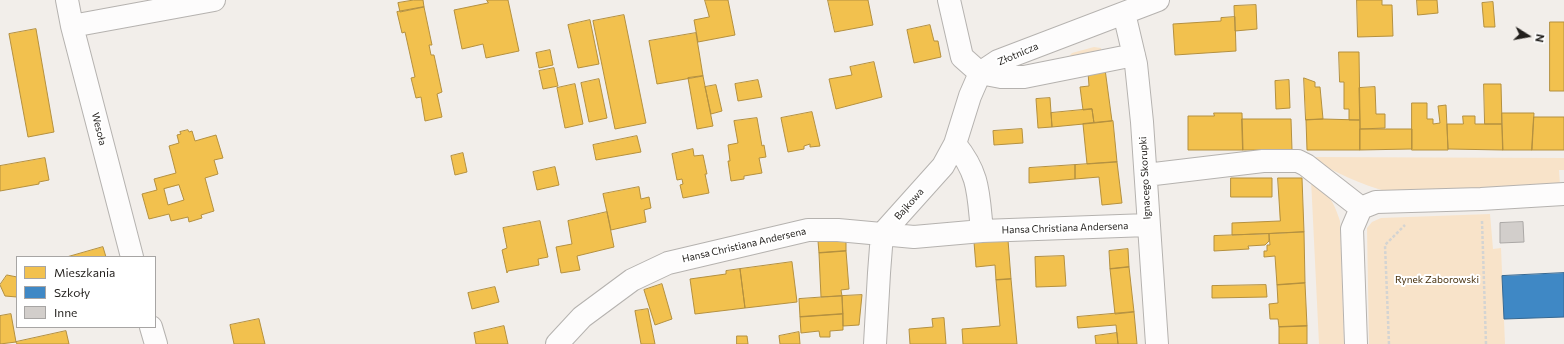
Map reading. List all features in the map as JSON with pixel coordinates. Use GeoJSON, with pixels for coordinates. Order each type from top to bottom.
{"type":"FeatureCollection","features":[{"type":"Feature","properties":{"kind":"street","name":"Wesoła"},"geometry":{"type":"LineString","coordinates":[[67,0],[72,26],[132,256]]}},
{"type":"Feature","properties":{"kind":"street"},"geometry":{"type":"LineString","coordinates":[[72,26],[214,0]]}},
{"type":"Feature","properties":{"kind":"street"},"geometry":{"type":"LineString","coordinates":[[950,0],[962,57],[980,73]]}},
{"type":"Feature","properties":{"kind":"street","name":"Złotnicza"},"geometry":{"type":"LineString","coordinates":[[980,73],[998,61],[1158,0]]}},
{"type":"Feature","properties":{"kind":"street","name":"Ignacego Skorupki"},"geometry":{"type":"LineString","coordinates":[[1124,13],[1134,55],[1146,175],[1148,225],[1157,344]]}},
{"type":"Feature","properties":{"kind":"street","name":"Złotnicza"},"geometry":{"type":"LineString","coordinates":[[980,73],[1001,78],[1024,77],[1134,55]]}},
{"type":"Feature","properties":{"kind":"street","name":"Bajkowa"},"geometry":{"type":"LineString","coordinates":[[882,234],[943,166],[955,144],[970,96],[980,73]]}},
{"type":"Feature","properties":{"kind":"street"},"geometry":{"type":"LineString","coordinates":[[955,144],[968,162],[978,184],[982,231]]}},
{"type":"Feature","properties":{"kind":"street"},"geometry":{"type":"LineString","coordinates":[[1146,175],[1263,161],[1298,161],[1306,165],[1361,208]]}},
{"type":"Feature","properties":{"kind":"street"},"geometry":{"type":"LineString","coordinates":[[1356,344],[1352,229],[1361,208],[1376,202],[1481,199],[1564,194]]}},
{"type":"Feature","properties":{"kind":"street","name":"Hansa Christiana Andersena"},"geometry":{"type":"LineString","coordinates":[[557,344],[582,317],[632,280],[668,263],[808,230],[838,230],[914,237],[982,231],[1148,225]]}},
{"type":"Feature","properties":{"kind":"street"},"geometry":{"type":"LineString","coordinates":[[875,344],[882,234]]}},
{"type":"Feature","properties":{"kind":"street"},"geometry":{"type":"LineString","coordinates":[[151,328],[156,344]]}},
{"type":"Feature","properties":{"kind":"path"},"geometry":{"type":"LineString","coordinates":[[1481,199],[1486,344]]}},
{"type":"Feature","properties":{"kind":"path"},"geometry":{"type":"LineString","coordinates":[[1475,221],[1482,221]]}},
{"type":"Feature","properties":{"kind":"path"},"geometry":{"type":"LineString","coordinates":[[1389,344],[1385,244],[1406,224]]}},
{"type":"Feature","properties":{"kind":"green space"},"geometry":{"type":"Polygon","coordinates":[[[1094,47],[1101,48],[1102,56],[1065,61],[1072,53],[1094,47]]]}},
{"type":"Feature","properties":{"kind":"green space"},"geometry":{"type":"Polygon","coordinates":[[[1308,157],[1564,158],[1564,170],[1559,170],[1560,185],[1389,192],[1357,182],[1308,157]]]}},
{"type":"Feature","properties":{"kind":"green space"},"geometry":{"type":"Polygon","coordinates":[[[1311,179],[1329,197],[1335,207],[1340,221],[1344,344],[1319,344],[1311,179]]]}},
{"type":"Feature","properties":{"kind":"green space","name":"Rynek Zaborowski"},"geometry":{"type":"Polygon","coordinates":[[[1490,214],[1493,249],[1501,248],[1505,344],[1369,344],[1367,228],[1372,222],[1381,218],[1490,214]]]}},
{"type":"Feature","properties":{"kind":"building: Mieszkania"},"geometry":{"type":"Polygon","coordinates":[[[423,0],[424,7],[400,12],[398,3],[423,0]]]}},
{"type":"Feature","properties":{"kind":"building: Mieszkania"},"geometry":{"type":"Polygon","coordinates":[[[487,0],[508,0],[519,51],[486,58],[483,44],[462,49],[454,10],[488,3],[487,0]]]}},
{"type":"Feature","properties":{"kind":"building: Mieszkania"},"geometry":{"type":"Polygon","coordinates":[[[705,0],[728,0],[735,35],[698,42],[694,20],[709,17],[705,0]]]}},
{"type":"Feature","properties":{"kind":"building: Mieszkania"},"geometry":{"type":"Polygon","coordinates":[[[828,0],[868,0],[873,25],[835,32],[828,0]]]}},
{"type":"Feature","properties":{"kind":"building: Mieszkania"},"geometry":{"type":"Polygon","coordinates":[[[1357,0],[1382,0],[1382,5],[1392,5],[1393,36],[1358,37],[1357,0]]]}},
{"type":"Feature","properties":{"kind":"building: Mieszkania"},"geometry":{"type":"Polygon","coordinates":[[[1417,0],[1437,0],[1438,13],[1418,15],[1417,0]]]}},
{"type":"Feature","properties":{"kind":"building: Mieszkania"},"geometry":{"type":"Polygon","coordinates":[[[1493,2],[1495,27],[1484,27],[1482,3],[1493,2]]]}},
{"type":"Feature","properties":{"kind":"building: Mieszkania"},"geometry":{"type":"Polygon","coordinates":[[[1256,5],[1257,29],[1235,31],[1234,6],[1256,5]]]}},
{"type":"Feature","properties":{"kind":"building: Mieszkania"},"geometry":{"type":"Polygon","coordinates":[[[424,7],[432,45],[429,45],[431,55],[434,55],[442,92],[437,94],[442,117],[425,121],[421,97],[416,98],[411,78],[415,77],[405,32],[402,33],[397,12],[424,7]]]}},
{"type":"Feature","properties":{"kind":"building: Mieszkania"},"geometry":{"type":"Polygon","coordinates":[[[624,15],[646,123],[615,129],[593,21],[624,15]]]}},
{"type":"Feature","properties":{"kind":"building: Mieszkania"},"geometry":{"type":"Polygon","coordinates":[[[1235,17],[1236,51],[1175,55],[1173,24],[1221,21],[1221,18],[1235,17]]]}},
{"type":"Feature","properties":{"kind":"building: Mieszkania"},"geometry":{"type":"Polygon","coordinates":[[[590,20],[599,64],[578,68],[568,25],[590,20]]]}},
{"type":"Feature","properties":{"kind":"building: Mieszkania"},"geometry":{"type":"Polygon","coordinates":[[[1550,22],[1564,22],[1564,91],[1550,91],[1550,22]]]}},
{"type":"Feature","properties":{"kind":"building: Mieszkania"},"geometry":{"type":"Polygon","coordinates":[[[930,25],[934,41],[938,41],[941,57],[914,63],[907,30],[930,25]]]}},
{"type":"Feature","properties":{"kind":"building: Mieszkania"},"geometry":{"type":"Polygon","coordinates":[[[36,29],[54,132],[28,137],[9,34],[36,29]]]}},
{"type":"Feature","properties":{"kind":"building: Mieszkania"},"geometry":{"type":"Polygon","coordinates":[[[696,33],[703,76],[657,84],[649,41],[696,33]]]}},
{"type":"Feature","properties":{"kind":"building: Mieszkania"},"geometry":{"type":"Polygon","coordinates":[[[550,50],[553,65],[539,68],[536,53],[550,50]]]}},
{"type":"Feature","properties":{"kind":"building: Mieszkania"},"geometry":{"type":"Polygon","coordinates":[[[1339,52],[1359,52],[1360,120],[1349,120],[1349,109],[1344,109],[1344,82],[1340,82],[1339,52]]]}},
{"type":"Feature","properties":{"kind":"building: Mieszkania"},"geometry":{"type":"Polygon","coordinates":[[[874,62],[882,97],[836,109],[829,79],[852,75],[850,67],[874,62]]]}},
{"type":"Feature","properties":{"kind":"building: Mieszkania"},"geometry":{"type":"Polygon","coordinates":[[[554,68],[558,86],[543,89],[539,71],[554,68]]]}},
{"type":"Feature","properties":{"kind":"building: Mieszkania"},"geometry":{"type":"Polygon","coordinates":[[[1105,69],[1112,121],[1094,123],[1092,109],[1083,110],[1080,87],[1089,86],[1088,72],[1105,69]]]}},
{"type":"Feature","properties":{"kind":"building: Mieszkania"},"geometry":{"type":"Polygon","coordinates":[[[703,76],[713,126],[697,129],[688,78],[703,76]]]}},
{"type":"Feature","properties":{"kind":"building: Mieszkania"},"geometry":{"type":"Polygon","coordinates":[[[1304,78],[1315,82],[1315,87],[1320,87],[1323,119],[1306,120],[1304,78]]]}},
{"type":"Feature","properties":{"kind":"building: Mieszkania"},"geometry":{"type":"Polygon","coordinates":[[[599,79],[607,118],[589,122],[581,83],[599,79]]]}},
{"type":"Feature","properties":{"kind":"building: Mieszkania"},"geometry":{"type":"Polygon","coordinates":[[[758,80],[762,97],[738,101],[735,84],[758,80]]]}},
{"type":"Feature","properties":{"kind":"building: Mieszkania"},"geometry":{"type":"Polygon","coordinates":[[[1289,80],[1290,108],[1276,109],[1275,81],[1289,80]]]}},
{"type":"Feature","properties":{"kind":"building: Mieszkania"},"geometry":{"type":"Polygon","coordinates":[[[575,84],[583,124],[565,128],[557,88],[575,84]]]}},
{"type":"Feature","properties":{"kind":"building: Mieszkania"},"geometry":{"type":"Polygon","coordinates":[[[1484,84],[1501,84],[1502,124],[1485,124],[1484,84]]]}},
{"type":"Feature","properties":{"kind":"building: Mieszkania"},"geometry":{"type":"Polygon","coordinates":[[[716,85],[722,111],[711,114],[705,87],[716,85]]]}},
{"type":"Feature","properties":{"kind":"building: Mieszkania"},"geometry":{"type":"Polygon","coordinates":[[[1375,87],[1376,114],[1385,114],[1385,128],[1360,129],[1359,88],[1375,87]]]}},
{"type":"Feature","properties":{"kind":"building: Mieszkania"},"geometry":{"type":"Polygon","coordinates":[[[1050,98],[1052,127],[1038,128],[1036,99],[1050,98]]]}},
{"type":"Feature","properties":{"kind":"building: Mieszkania"},"geometry":{"type":"Polygon","coordinates":[[[1412,103],[1427,103],[1427,119],[1433,119],[1433,124],[1440,123],[1438,106],[1446,105],[1448,150],[1412,150],[1412,103]]]}},
{"type":"Feature","properties":{"kind":"building: Mieszkania"},"geometry":{"type":"Polygon","coordinates":[[[1092,109],[1094,123],[1052,127],[1051,113],[1092,109]]]}},
{"type":"Feature","properties":{"kind":"building: Mieszkania"},"geometry":{"type":"Polygon","coordinates":[[[812,112],[820,146],[810,147],[810,144],[804,146],[804,149],[788,152],[781,118],[812,112]]]}},
{"type":"Feature","properties":{"kind":"building: Mieszkania"},"geometry":{"type":"Polygon","coordinates":[[[1214,113],[1242,113],[1243,150],[1188,150],[1188,116],[1214,116],[1214,113]]]}},
{"type":"Feature","properties":{"kind":"building: Mieszkania"},"geometry":{"type":"Polygon","coordinates":[[[1502,113],[1534,113],[1532,150],[1503,150],[1502,113]]]}},
{"type":"Feature","properties":{"kind":"building: Mieszkania"},"geometry":{"type":"Polygon","coordinates":[[[1463,116],[1475,116],[1475,124],[1502,124],[1503,150],[1448,149],[1447,124],[1463,124],[1463,116]]]}},
{"type":"Feature","properties":{"kind":"building: Mieszkania"},"geometry":{"type":"Polygon","coordinates":[[[1534,117],[1564,117],[1564,150],[1532,150],[1534,117]]]}},
{"type":"Feature","properties":{"kind":"building: Mieszkania"},"geometry":{"type":"Polygon","coordinates":[[[757,118],[762,146],[764,145],[766,157],[759,158],[762,173],[744,176],[744,179],[731,181],[728,161],[730,161],[728,145],[738,143],[734,121],[757,118]]]}},
{"type":"Feature","properties":{"kind":"building: Mieszkania"},"geometry":{"type":"Polygon","coordinates":[[[1242,119],[1291,119],[1292,150],[1243,150],[1242,119]]]}},
{"type":"Feature","properties":{"kind":"building: Mieszkania"},"geometry":{"type":"Polygon","coordinates":[[[1306,120],[1360,120],[1360,150],[1307,150],[1306,120]]]}},
{"type":"Feature","properties":{"kind":"building: Mieszkania"},"geometry":{"type":"Polygon","coordinates":[[[1113,121],[1117,162],[1087,164],[1083,124],[1113,121]]]}},
{"type":"Feature","properties":{"kind":"building: Mieszkania"},"geometry":{"type":"Polygon","coordinates":[[[1022,129],[1023,143],[994,145],[993,131],[1022,129]]]}},
{"type":"Feature","properties":{"kind":"building: Mieszkania"},"geometry":{"type":"Polygon","coordinates":[[[1360,129],[1412,129],[1412,149],[1360,150],[1360,129]]]}},
{"type":"Feature","properties":{"kind":"building: Mieszkania"},"geometry":{"type":"Polygon","coordinates":[[[188,130],[189,132],[192,131],[195,141],[216,135],[223,158],[214,160],[218,174],[205,178],[214,211],[201,215],[202,218],[189,222],[188,217],[171,221],[169,214],[149,219],[142,194],[157,190],[154,179],[176,173],[169,146],[179,143],[177,135],[181,134],[180,132],[188,130]],[[179,185],[164,189],[168,205],[184,200],[179,185]]]}},
{"type":"Feature","properties":{"kind":"building: Mieszkania"},"geometry":{"type":"Polygon","coordinates":[[[637,136],[641,152],[596,160],[593,145],[637,136]]]}},
{"type":"Feature","properties":{"kind":"building: Mieszkania"},"geometry":{"type":"Polygon","coordinates":[[[693,149],[694,156],[703,155],[709,193],[683,198],[680,185],[683,184],[682,179],[677,180],[672,154],[693,149]]]}},
{"type":"Feature","properties":{"kind":"building: Mieszkania"},"geometry":{"type":"Polygon","coordinates":[[[463,153],[467,172],[455,175],[451,156],[463,153]]]}},
{"type":"Feature","properties":{"kind":"building: Mieszkania"},"geometry":{"type":"Polygon","coordinates":[[[45,158],[49,180],[39,182],[39,184],[0,191],[0,166],[45,158]]]}},
{"type":"Feature","properties":{"kind":"building: Mieszkania"},"geometry":{"type":"Polygon","coordinates":[[[1117,162],[1122,203],[1102,205],[1099,177],[1075,179],[1075,165],[1117,162]]]}},
{"type":"Feature","properties":{"kind":"building: Mieszkania"},"geometry":{"type":"Polygon","coordinates":[[[1075,165],[1075,179],[1029,183],[1029,168],[1075,165]]]}},
{"type":"Feature","properties":{"kind":"building: Mieszkania"},"geometry":{"type":"Polygon","coordinates":[[[555,167],[559,185],[537,190],[533,172],[555,167]]]}},
{"type":"Feature","properties":{"kind":"building: Mieszkania"},"geometry":{"type":"Polygon","coordinates":[[[1231,178],[1272,178],[1272,197],[1231,197],[1231,178]]]}},
{"type":"Feature","properties":{"kind":"building: Mieszkania"},"geometry":{"type":"Polygon","coordinates":[[[1278,178],[1302,178],[1304,232],[1232,235],[1232,223],[1280,221],[1278,178]]]}},
{"type":"Feature","properties":{"kind":"building: Mieszkania"},"geometry":{"type":"Polygon","coordinates":[[[639,187],[641,199],[649,197],[651,208],[644,210],[646,222],[611,230],[603,194],[639,187]]]}},
{"type":"Feature","properties":{"kind":"building: Mieszkania"},"geometry":{"type":"Polygon","coordinates":[[[607,212],[614,247],[577,256],[580,270],[561,273],[556,247],[572,244],[568,221],[607,212]]]}},
{"type":"Feature","properties":{"kind":"building: Mieszkania"},"geometry":{"type":"Polygon","coordinates":[[[540,221],[548,257],[538,259],[539,265],[508,271],[507,273],[502,250],[507,248],[503,228],[540,221]]]}},
{"type":"Feature","properties":{"kind":"building: Mieszkania"},"geometry":{"type":"Polygon","coordinates":[[[1304,232],[1305,283],[1277,285],[1275,256],[1264,257],[1264,251],[1267,251],[1267,245],[1270,245],[1269,234],[1304,232]]]}},
{"type":"Feature","properties":{"kind":"building: Mieszkania"},"geometry":{"type":"Polygon","coordinates":[[[1269,234],[1269,241],[1265,245],[1248,246],[1249,249],[1214,251],[1214,236],[1269,234]]]}},
{"type":"Feature","properties":{"kind":"building: Mieszkania"},"geometry":{"type":"Polygon","coordinates":[[[846,240],[846,251],[819,253],[818,241],[846,240]]]}},
{"type":"Feature","properties":{"kind":"building: Mieszkania"},"geometry":{"type":"Polygon","coordinates":[[[1008,240],[1011,279],[996,280],[995,265],[976,267],[974,242],[1008,240]]]}},
{"type":"Feature","properties":{"kind":"building: Mieszkania"},"geometry":{"type":"Polygon","coordinates":[[[103,247],[106,256],[71,256],[103,247]]]}},
{"type":"Feature","properties":{"kind":"building: Mieszkania"},"geometry":{"type":"Polygon","coordinates":[[[1128,249],[1129,267],[1110,269],[1109,251],[1128,249]]]}},
{"type":"Feature","properties":{"kind":"building: Mieszkania"},"geometry":{"type":"Polygon","coordinates":[[[846,251],[849,289],[841,290],[842,296],[821,297],[819,253],[846,251]]]}},
{"type":"Feature","properties":{"kind":"building: Mieszkania"},"geometry":{"type":"Polygon","coordinates":[[[1064,256],[1066,286],[1036,287],[1035,257],[1064,256]]]}},
{"type":"Feature","properties":{"kind":"building: Mieszkania"},"geometry":{"type":"Polygon","coordinates":[[[792,262],[797,302],[745,308],[740,269],[792,262]]]}},
{"type":"Feature","properties":{"kind":"building: Mieszkania"},"geometry":{"type":"Polygon","coordinates":[[[1129,267],[1134,312],[1115,314],[1110,269],[1129,267]]]}},
{"type":"Feature","properties":{"kind":"building: Mieszkania"},"geometry":{"type":"Polygon","coordinates":[[[740,269],[745,308],[695,314],[690,279],[726,274],[726,271],[740,269]]]}},
{"type":"Feature","properties":{"kind":"building: Mieszkania"},"geometry":{"type":"Polygon","coordinates":[[[7,275],[16,277],[16,297],[5,296],[0,285],[7,275]]]}},
{"type":"Feature","properties":{"kind":"building: Mieszkania"},"geometry":{"type":"Polygon","coordinates":[[[1011,279],[1017,344],[963,344],[962,329],[1000,326],[996,280],[1011,279]]]}},
{"type":"Feature","properties":{"kind":"building: Mieszkania"},"geometry":{"type":"Polygon","coordinates":[[[1305,283],[1307,326],[1279,327],[1278,319],[1270,319],[1269,304],[1278,303],[1277,285],[1305,283]]]}},
{"type":"Feature","properties":{"kind":"building: Mieszkania"},"geometry":{"type":"Polygon","coordinates":[[[662,284],[672,319],[655,325],[644,290],[662,284]]]}},
{"type":"Feature","properties":{"kind":"building: Mieszkania"},"geometry":{"type":"Polygon","coordinates":[[[1266,285],[1267,297],[1212,298],[1212,286],[1266,285]]]}},
{"type":"Feature","properties":{"kind":"building: Mieszkania"},"geometry":{"type":"Polygon","coordinates":[[[495,287],[499,302],[472,309],[468,293],[495,287]]]}},
{"type":"Feature","properties":{"kind":"building: Mieszkania"},"geometry":{"type":"Polygon","coordinates":[[[862,295],[859,325],[843,326],[842,296],[862,295]]]}},
{"type":"Feature","properties":{"kind":"building: Mieszkania"},"geometry":{"type":"Polygon","coordinates":[[[842,296],[843,314],[800,317],[799,299],[842,296]]]}},
{"type":"Feature","properties":{"kind":"building: Mieszkania"},"geometry":{"type":"Polygon","coordinates":[[[648,309],[655,344],[641,344],[635,311],[648,309]]]}},
{"type":"Feature","properties":{"kind":"building: Mieszkania"},"geometry":{"type":"Polygon","coordinates":[[[1134,312],[1137,344],[1118,344],[1116,325],[1078,328],[1077,317],[1134,312]]]}},
{"type":"Feature","properties":{"kind":"building: Mieszkania"},"geometry":{"type":"Polygon","coordinates":[[[11,314],[16,342],[0,344],[0,316],[11,314]]]}},
{"type":"Feature","properties":{"kind":"building: Mieszkania"},"geometry":{"type":"Polygon","coordinates":[[[843,314],[843,330],[830,331],[830,337],[820,337],[819,331],[801,333],[800,317],[843,314]]]}},
{"type":"Feature","properties":{"kind":"building: Mieszkania"},"geometry":{"type":"Polygon","coordinates":[[[944,318],[946,344],[910,344],[909,329],[933,327],[932,319],[944,318]]]}},
{"type":"Feature","properties":{"kind":"building: Mieszkania"},"geometry":{"type":"Polygon","coordinates":[[[259,319],[265,344],[234,344],[230,325],[259,319]]]}},
{"type":"Feature","properties":{"kind":"building: Mieszkania"},"geometry":{"type":"Polygon","coordinates":[[[504,326],[508,344],[476,344],[474,333],[504,326]]]}},
{"type":"Feature","properties":{"kind":"building: Mieszkania"},"geometry":{"type":"Polygon","coordinates":[[[1307,326],[1307,344],[1279,344],[1279,327],[1307,326]]]}},
{"type":"Feature","properties":{"kind":"building: Mieszkania"},"geometry":{"type":"Polygon","coordinates":[[[66,331],[69,344],[17,344],[16,342],[66,331]]]}},
{"type":"Feature","properties":{"kind":"building: Mieszkania"},"geometry":{"type":"Polygon","coordinates":[[[799,332],[800,344],[780,344],[779,336],[799,332]]]}},
{"type":"Feature","properties":{"kind":"building: Mieszkania"},"geometry":{"type":"Polygon","coordinates":[[[1117,333],[1118,344],[1096,344],[1095,336],[1117,333]]]}},
{"type":"Feature","properties":{"kind":"building: Mieszkania"},"geometry":{"type":"Polygon","coordinates":[[[737,336],[747,336],[748,344],[737,344],[737,336]]]}},
{"type":"Feature","properties":{"kind":"building: Szkoły"},"geometry":{"type":"Polygon","coordinates":[[[1564,273],[1564,317],[1504,319],[1502,276],[1564,273]]]}},
{"type":"Feature","properties":{"kind":"building: Inne"},"geometry":{"type":"Polygon","coordinates":[[[1523,222],[1524,242],[1500,243],[1500,223],[1523,222]]]}}]}
